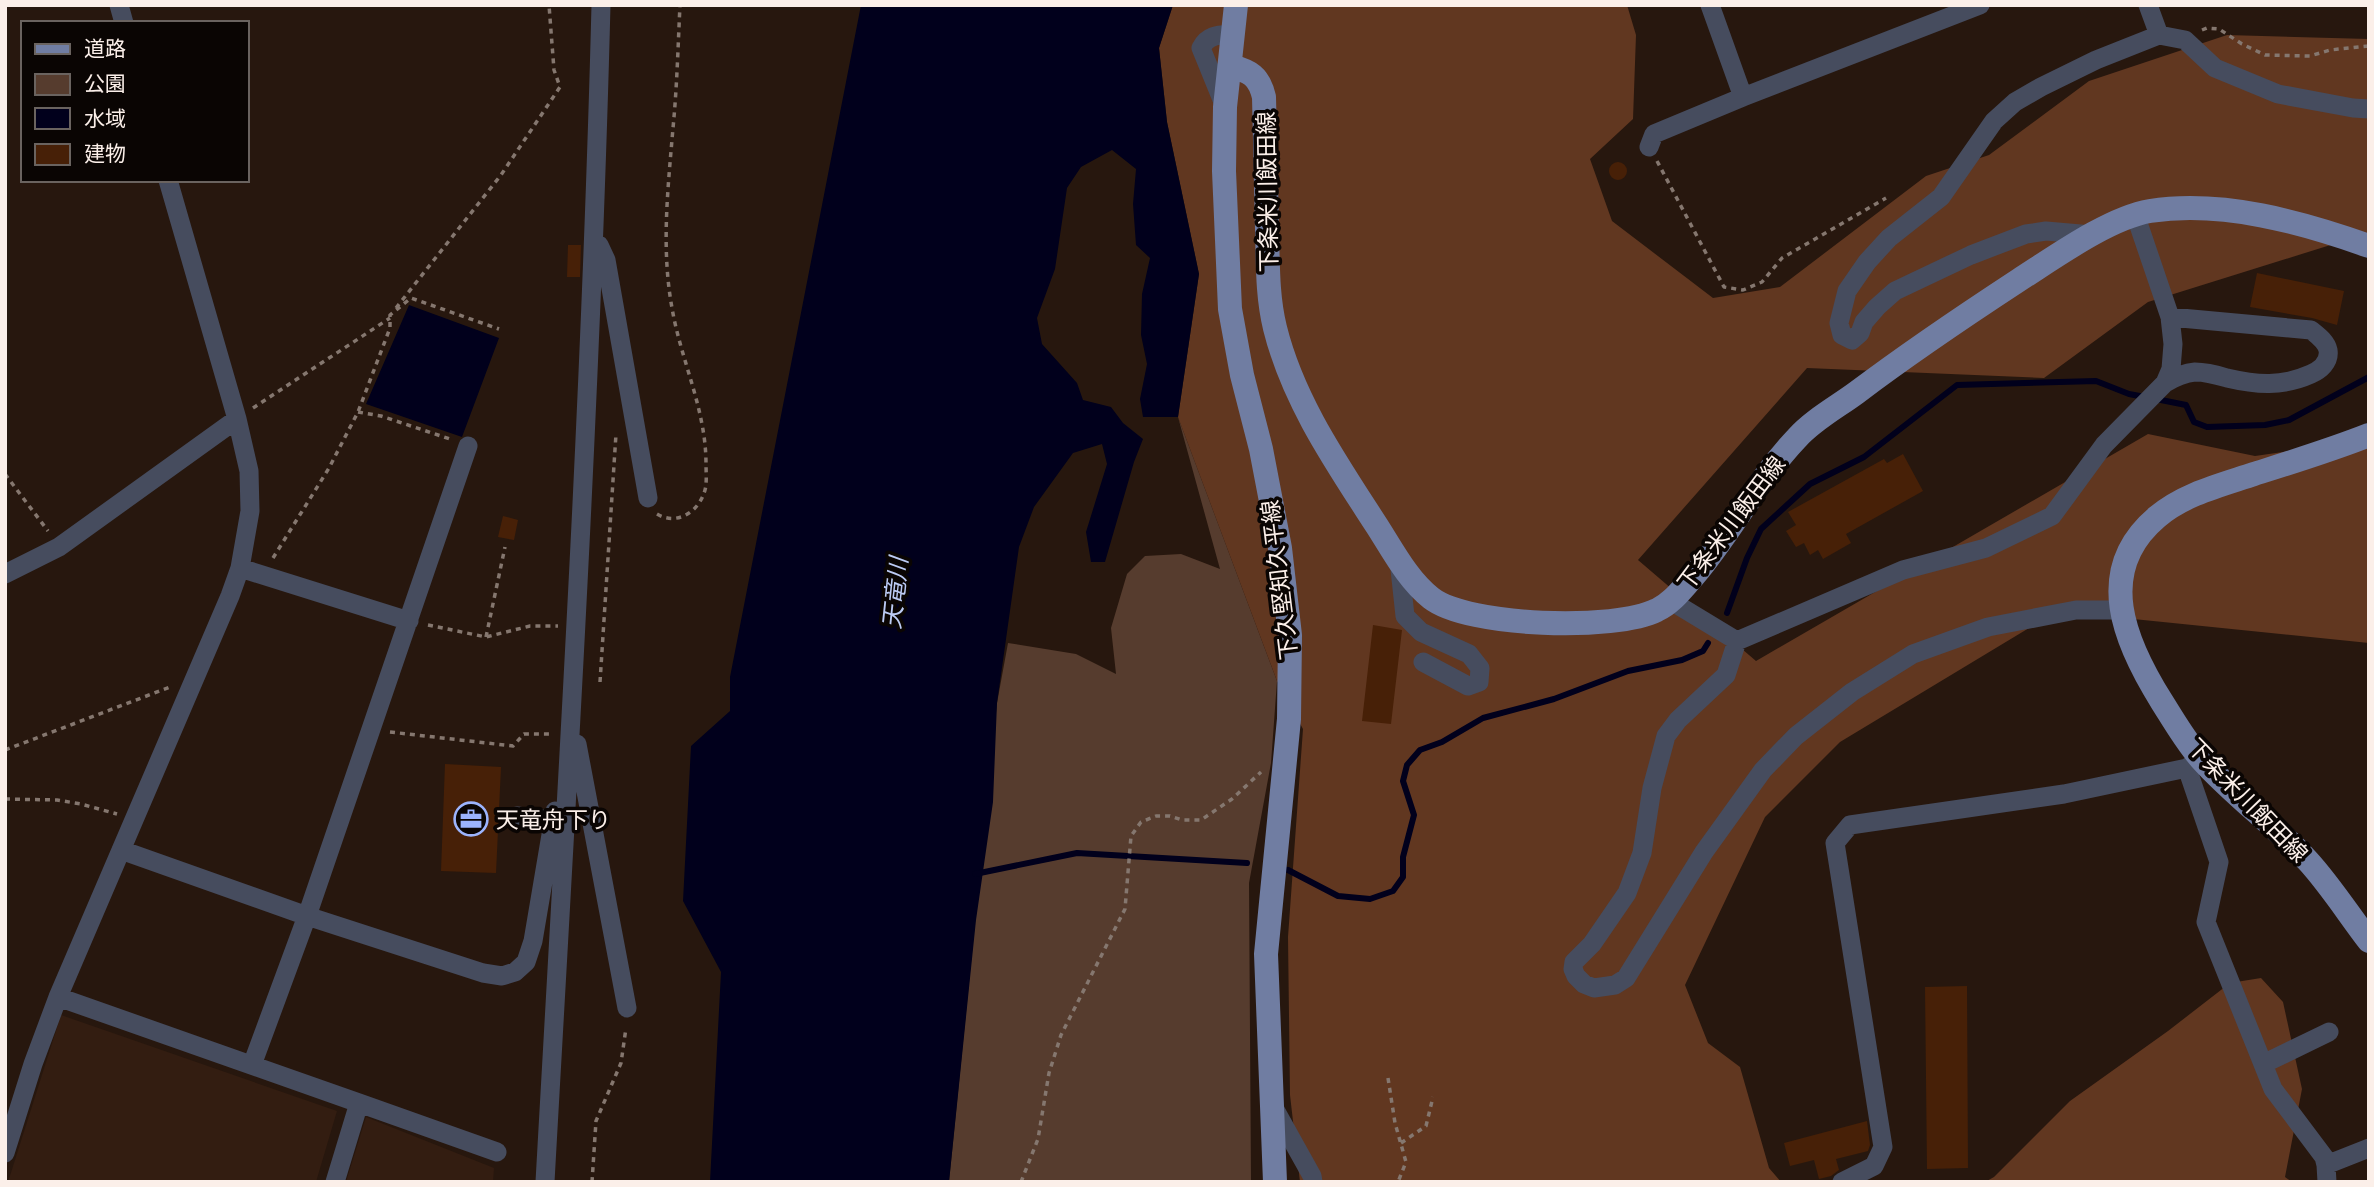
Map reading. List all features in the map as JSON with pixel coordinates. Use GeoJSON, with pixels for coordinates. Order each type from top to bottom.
{"type":"FeatureCollection","features":[{"type":"Feature","properties":{"kind":"main road"},"geometry":{"type":"LineString","coordinates":[[1230,66],[1236,5]]}},
{"type":"Feature","properties":{"kind":"main road","name":"下久堅知久平線"},"geometry":{"type":"LineString","coordinates":[[1230,66],[1225,107],[1224,171],[1230,309],[1242,375],[1261,449],[1277,536],[1290,635],[1289,719],[1266,954],[1275,1182]]}},
{"type":"Feature","properties":{"kind":"main road","name":"下条米川飯田線"},"geometry":{"type":"LineString","coordinates":[[1230,66],[1245,69],[1257,78],[1264,97],[1268,273],[1276,331],[1305,408],[1341,470],[1414,581],[1433,600],[1470,614],[1530,621],[1610,622],[1643,616],[1671,601],[1710,557],[1751,496],[1798,436],[1917,347],[2053,258],[2135,214],[2181,208],[2223,209],[2334,234],[2369,246]]}},
{"type":"Feature","properties":{"kind":"main road","name":"下条米川飯田線"},"geometry":{"type":"LineString","coordinates":[[2369,435],[2212,488],[2177,503],[2157,517],[2141,535],[2127,555],[2120,581],[2121,610],[2132,646],[2144,674],[2194,763],[2309,862],[2369,941]]}},
{"type":"Feature","properties":{"kind":"street"},"geometry":{"type":"LineString","coordinates":[[545,1182],[577,626],[595,236],[601,5]]}},
{"type":"Feature","properties":{"kind":"street"},"geometry":{"type":"LineString","coordinates":[[1710,5],[1743,97]]}},
{"type":"Feature","properties":{"kind":"street"},"geometry":{"type":"LineString","coordinates":[[1649,147],[1654,134],[1980,5]]}},
{"type":"Feature","properties":{"kind":"street"},"geometry":{"type":"LineString","coordinates":[[2148,5],[2159,34]]}},
{"type":"Feature","properties":{"kind":"street"},"geometry":{"type":"LineString","coordinates":[[1225,107],[1201,48],[1204,41],[1213,36],[1234,34]]}},
{"type":"Feature","properties":{"kind":"street"},"geometry":{"type":"LineString","coordinates":[[2092,235],[2046,231],[2026,234],[1971,255],[1895,291],[1877,307],[1864,322],[1860,333],[1852,340],[1842,335],[1839,323],[1847,290],[1889,238],[1941,197],[1994,121],[2015,102],[2096,60],[2159,34],[2185,40],[2215,68],[2278,94],[2369,109]]}},
{"type":"Feature","properties":{"kind":"street"},"geometry":{"type":"LineString","coordinates":[[5,1153],[33,1064],[58,997],[240,568],[250,511],[249,471],[237,419],[170,182]]}},
{"type":"Feature","properties":{"kind":"street"},"geometry":{"type":"LineString","coordinates":[[2135,214],[2170,317],[2173,344],[2171,369],[2163,385]]}},
{"type":"Feature","properties":{"kind":"street"},"geometry":{"type":"LineString","coordinates":[[595,236],[606,260],[648,498]]}},
{"type":"Feature","properties":{"kind":"street"},"geometry":{"type":"LineString","coordinates":[[2121,610],[2076,610],[1988,627],[1913,654],[1852,692],[1796,736],[1763,770],[1704,852],[1626,978],[1615,985],[1594,988],[1584,984],[1576,976],[1573,970],[1574,961],[1592,944],[1627,894],[1642,853],[1652,789],[1666,736],[1678,720],[1726,675],[1737,641],[1903,570],[1986,548],[2052,516],[2104,445],[2163,385],[2176,377],[2198,372],[2251,383],[2276,385],[2319,370],[2326,363],[2328,351],[2322,340],[2311,330],[2170,317]]}},
{"type":"Feature","properties":{"kind":"street"},"geometry":{"type":"LineString","coordinates":[[5,574],[59,547],[237,419]]}},
{"type":"Feature","properties":{"kind":"street"},"geometry":{"type":"LineString","coordinates":[[252,1065],[307,916],[468,446]]}},
{"type":"Feature","properties":{"kind":"street"},"geometry":{"type":"LineString","coordinates":[[1399,559],[1405,616],[1421,632],[1469,654],[1480,668],[1479,682],[1468,686],[1423,662]]}},
{"type":"Feature","properties":{"kind":"street"},"geometry":{"type":"LineString","coordinates":[[240,568],[409,621]]}},
{"type":"Feature","properties":{"kind":"street"},"geometry":{"type":"LineString","coordinates":[[1671,601],[1737,641]]}},
{"type":"Feature","properties":{"kind":"street"},"geometry":{"type":"LineString","coordinates":[[121,850],[307,916],[483,973],[502,976],[515,972],[526,962],[533,941],[554,820],[560,761],[571,733]]}},
{"type":"Feature","properties":{"kind":"street"},"geometry":{"type":"LineString","coordinates":[[571,733],[627,1008]]}},
{"type":"Feature","properties":{"kind":"street"},"geometry":{"type":"LineString","coordinates":[[1842,1182],[1874,1166],[1883,1147],[1835,843],[1850,825],[2064,794],[2194,763],[2219,862],[2206,922],[2273,1089],[2324,1157],[2326,1173],[2369,1148]]}},
{"type":"Feature","properties":{"kind":"street"},"geometry":{"type":"LineString","coordinates":[[517,816],[554,820]]}},
{"type":"Feature","properties":{"kind":"street"},"geometry":{"type":"LineString","coordinates":[[58,997],[497,1152]]}},
{"type":"Feature","properties":{"kind":"street"},"geometry":{"type":"LineString","coordinates":[[2263,1064],[2329,1032]]}},
{"type":"Feature","properties":{"kind":"street"},"geometry":{"type":"LineString","coordinates":[[335,1182],[359,1103]]}},
{"type":"Feature","properties":{"kind":"street"},"geometry":{"type":"LineString","coordinates":[[1272,1104],[1313,1182]]}},
{"type":"Feature","properties":{"kind":"path"},"geometry":{"type":"LineString","coordinates":[[263,574],[329,468],[358,411],[390,328],[390,316],[501,175],[560,87],[554,70],[549,5]]}},
{"type":"Feature","properties":{"kind":"path"},"geometry":{"type":"LineString","coordinates":[[648,498],[650,508],[659,516],[685,517],[697,509],[706,489],[702,418],[672,308],[665,224],[677,84],[680,5]]}},
{"type":"Feature","properties":{"kind":"path"},"geometry":{"type":"LineString","coordinates":[[2185,40],[2207,27],[2219,29],[2265,55],[2310,56],[2330,50],[2369,46]]}},
{"type":"Feature","properties":{"kind":"path"},"geometry":{"type":"LineString","coordinates":[[1649,147],[1724,287],[1744,290],[1762,282],[1782,257],[1886,198]]}},
{"type":"Feature","properties":{"kind":"path"},"geometry":{"type":"LineString","coordinates":[[237,419],[390,316],[411,298],[499,329]]}},
{"type":"Feature","properties":{"kind":"path"},"geometry":{"type":"LineString","coordinates":[[358,411],[381,416],[468,446]]}},
{"type":"Feature","properties":{"kind":"path"},"geometry":{"type":"LineString","coordinates":[[600,682],[616,431]]}},
{"type":"Feature","properties":{"kind":"path"},"geometry":{"type":"LineString","coordinates":[[5,474],[59,547]]}},
{"type":"Feature","properties":{"kind":"path"},"geometry":{"type":"LineString","coordinates":[[486,636],[505,547]]}},
{"type":"Feature","properties":{"kind":"path"},"geometry":{"type":"LineString","coordinates":[[409,621],[486,636],[530,626],[577,626]]}},
{"type":"Feature","properties":{"kind":"path"},"geometry":{"type":"LineString","coordinates":[[5,750],[196,677]]}},
{"type":"Feature","properties":{"kind":"path"},"geometry":{"type":"LineString","coordinates":[[370,730],[513,746],[524,734],[571,733]]}},
{"type":"Feature","properties":{"kind":"path"},"geometry":{"type":"LineString","coordinates":[[1021,1182],[1038,1139],[1049,1073],[1061,1035],[1125,909],[1132,836],[1141,822],[1156,816],[1201,820],[1232,799],[1261,772]]}},
{"type":"Feature","properties":{"kind":"path"},"geometry":{"type":"LineString","coordinates":[[5,799],[69,802],[134,820]]}},
{"type":"Feature","properties":{"kind":"path"},"geometry":{"type":"LineString","coordinates":[[592,1182],[596,1121],[621,1063],[627,1008]]}},
{"type":"Feature","properties":{"kind":"path"},"geometry":{"type":"LineString","coordinates":[[1388,1078],[1395,1123],[1406,1162],[1398,1182]]}},
{"type":"Feature","properties":{"kind":"path"},"geometry":{"type":"LineString","coordinates":[[1401,1143],[1426,1126],[1433,1097]]}},
{"type":"Feature","properties":{"kind":"shaded area"},"geometry":{"type":"Polygon","coordinates":[[[1173,5],[1627,5],[1636,35],[1633,119],[1590,159],[1612,221],[1713,298],[1780,287],[1926,176],[1989,155],[2089,81],[2227,35],[2369,39],[2369,233],[2148,302],[2044,378],[1807,368],[1638,560],[1756,661],[2148,434],[2255,456],[2369,440],[2369,643],[2104,616],[2039,622],[1840,742],[1765,817],[1685,985],[1708,1043],[1740,1067],[1769,1168],[1781,1182],[1300,1182],[1290,1095],[1288,937],[1303,729],[1277,681],[1178,417],[1199,274],[1167,122],[1159,48],[1173,5]]]}},
{"type":"Feature","properties":{"kind":"shaded area"},"geometry":{"type":"Polygon","coordinates":[[[2261,978],[2283,1002],[2302,1089],[2285,1177],[2292,1182],[1985,1182],[1994,1177],[2070,1101],[2230,983],[2261,978]]]}},
{"type":"Feature","properties":{"kind":"shaded area"},"geometry":{"type":"Polygon","coordinates":[[[61,1015],[337,1111],[316,1182],[8,1182],[61,1015]]]}},
{"type":"Feature","properties":{"kind":"shaded area"},"geometry":{"type":"Polygon","coordinates":[[[366,1117],[494,1168],[493,1182],[346,1182],[366,1117]]]}},
{"type":"Feature","properties":{"kind":"green space"},"geometry":{"type":"Polygon","coordinates":[[[1178,417],[1277,681],[1271,763],[1249,883],[1251,1182],[949,1182],[997,703],[1008,643],[1076,654],[1116,674],[1111,628],[1127,574],[1145,556],[1181,554],[1220,569],[1178,417]]]}},
{"type":"Feature","properties":{"kind":"water","name":"天竜川"},"geometry":{"type":"Polygon","coordinates":[[[861,5],[1173,5],[1159,48],[1167,122],[1199,274],[1178,417],[1143,417],[1140,399],[1147,364],[1141,335],[1142,294],[1150,258],[1136,245],[1133,204],[1136,169],[1112,150],[1081,167],[1067,188],[1055,269],[1037,318],[1042,344],[1077,383],[1083,400],[1111,407],[1123,423],[1143,439],[1105,562],[1091,562],[1086,532],[1107,464],[1102,444],[1073,453],[1034,507],[1019,547],[997,703],[993,802],[976,920],[949,1182],[710,1182],[721,972],[683,901],[691,746],[730,711],[730,677],[861,5]]]}},
{"type":"Feature","properties":{"kind":"water"},"geometry":{"type":"Polygon","coordinates":[[[409,305],[499,338],[462,437],[366,404],[409,305]]]}},
{"type":"Feature","properties":{"kind":"building"},"geometry":{"type":"Polygon","coordinates":[[[1618,162],[1624,165],[1627,171],[1624,177],[1618,180],[1612,177],[1609,171],[1612,165],[1618,162]]]}},
{"type":"Feature","properties":{"kind":"building"},"geometry":{"type":"Polygon","coordinates":[[[568,245],[581,245],[580,277],[567,277],[568,245]]]}},
{"type":"Feature","properties":{"kind":"building"},"geometry":{"type":"Polygon","coordinates":[[[2257,273],[2344,291],[2337,325],[2250,307],[2257,273]]]}},
{"type":"Feature","properties":{"kind":"building"},"geometry":{"type":"Polygon","coordinates":[[[1903,454],[1923,491],[1846,534],[1851,543],[1823,559],[1818,550],[1810,555],[1804,543],[1796,547],[1786,531],[1796,525],[1788,512],[1884,459],[1887,463],[1903,454]]]}},
{"type":"Feature","properties":{"kind":"building"},"geometry":{"type":"Polygon","coordinates":[[[503,516],[518,520],[514,540],[498,537],[503,516]]]}},
{"type":"Feature","properties":{"kind":"building"},"geometry":{"type":"Polygon","coordinates":[[[1373,625],[1402,630],[1391,724],[1362,721],[1373,625]]]}},
{"type":"Feature","properties":{"kind":"building","name":"天竜舟下り"},"geometry":{"type":"Polygon","coordinates":[[[445,764],[501,767],[496,873],[441,871],[445,764]]]}},
{"type":"Feature","properties":{"kind":"building"},"geometry":{"type":"Polygon","coordinates":[[[1967,986],[1968,1168],[1927,1169],[1925,987],[1967,986]]]}},
{"type":"Feature","properties":{"kind":"building"},"geometry":{"type":"Polygon","coordinates":[[[1867,1121],[1870,1145],[1868,1151],[1836,1159],[1839,1170],[1831,1176],[1819,1179],[1814,1160],[1790,1166],[1784,1143],[1867,1121]]]}},
{"type":"Feature","properties":{"kind":"waterway"},"geometry":{"type":"LineString","coordinates":[[2156,399],[2186,405],[2194,422],[2207,427],[2265,425],[2289,420],[2369,377]]}},
{"type":"Feature","properties":{"kind":"waterway"},"geometry":{"type":"LineString","coordinates":[[1727,613],[1761,529],[1810,484],[1864,457],[1957,385],[2096,381],[2129,394],[2145,397]]}},
{"type":"Feature","properties":{"kind":"waterway"},"geometry":{"type":"LineString","coordinates":[[1288,870],[1338,896],[1370,899],[1393,891],[1403,877],[1403,857],[1414,815],[1403,781],[1407,765],[1420,750],[1442,742],[1483,718],[1554,699],[1628,671],[1682,660],[1703,651],[1708,643]]}},
{"type":"Feature","properties":{"kind":"waterway"},"geometry":{"type":"LineString","coordinates":[[975,874],[1077,853],[1247,863]]}},
{"type":"Feature","properties":{"kind":"place","name":"天竜舟下り"},"geometry":{"type":"Point","coordinates":[471,819]}}]}
